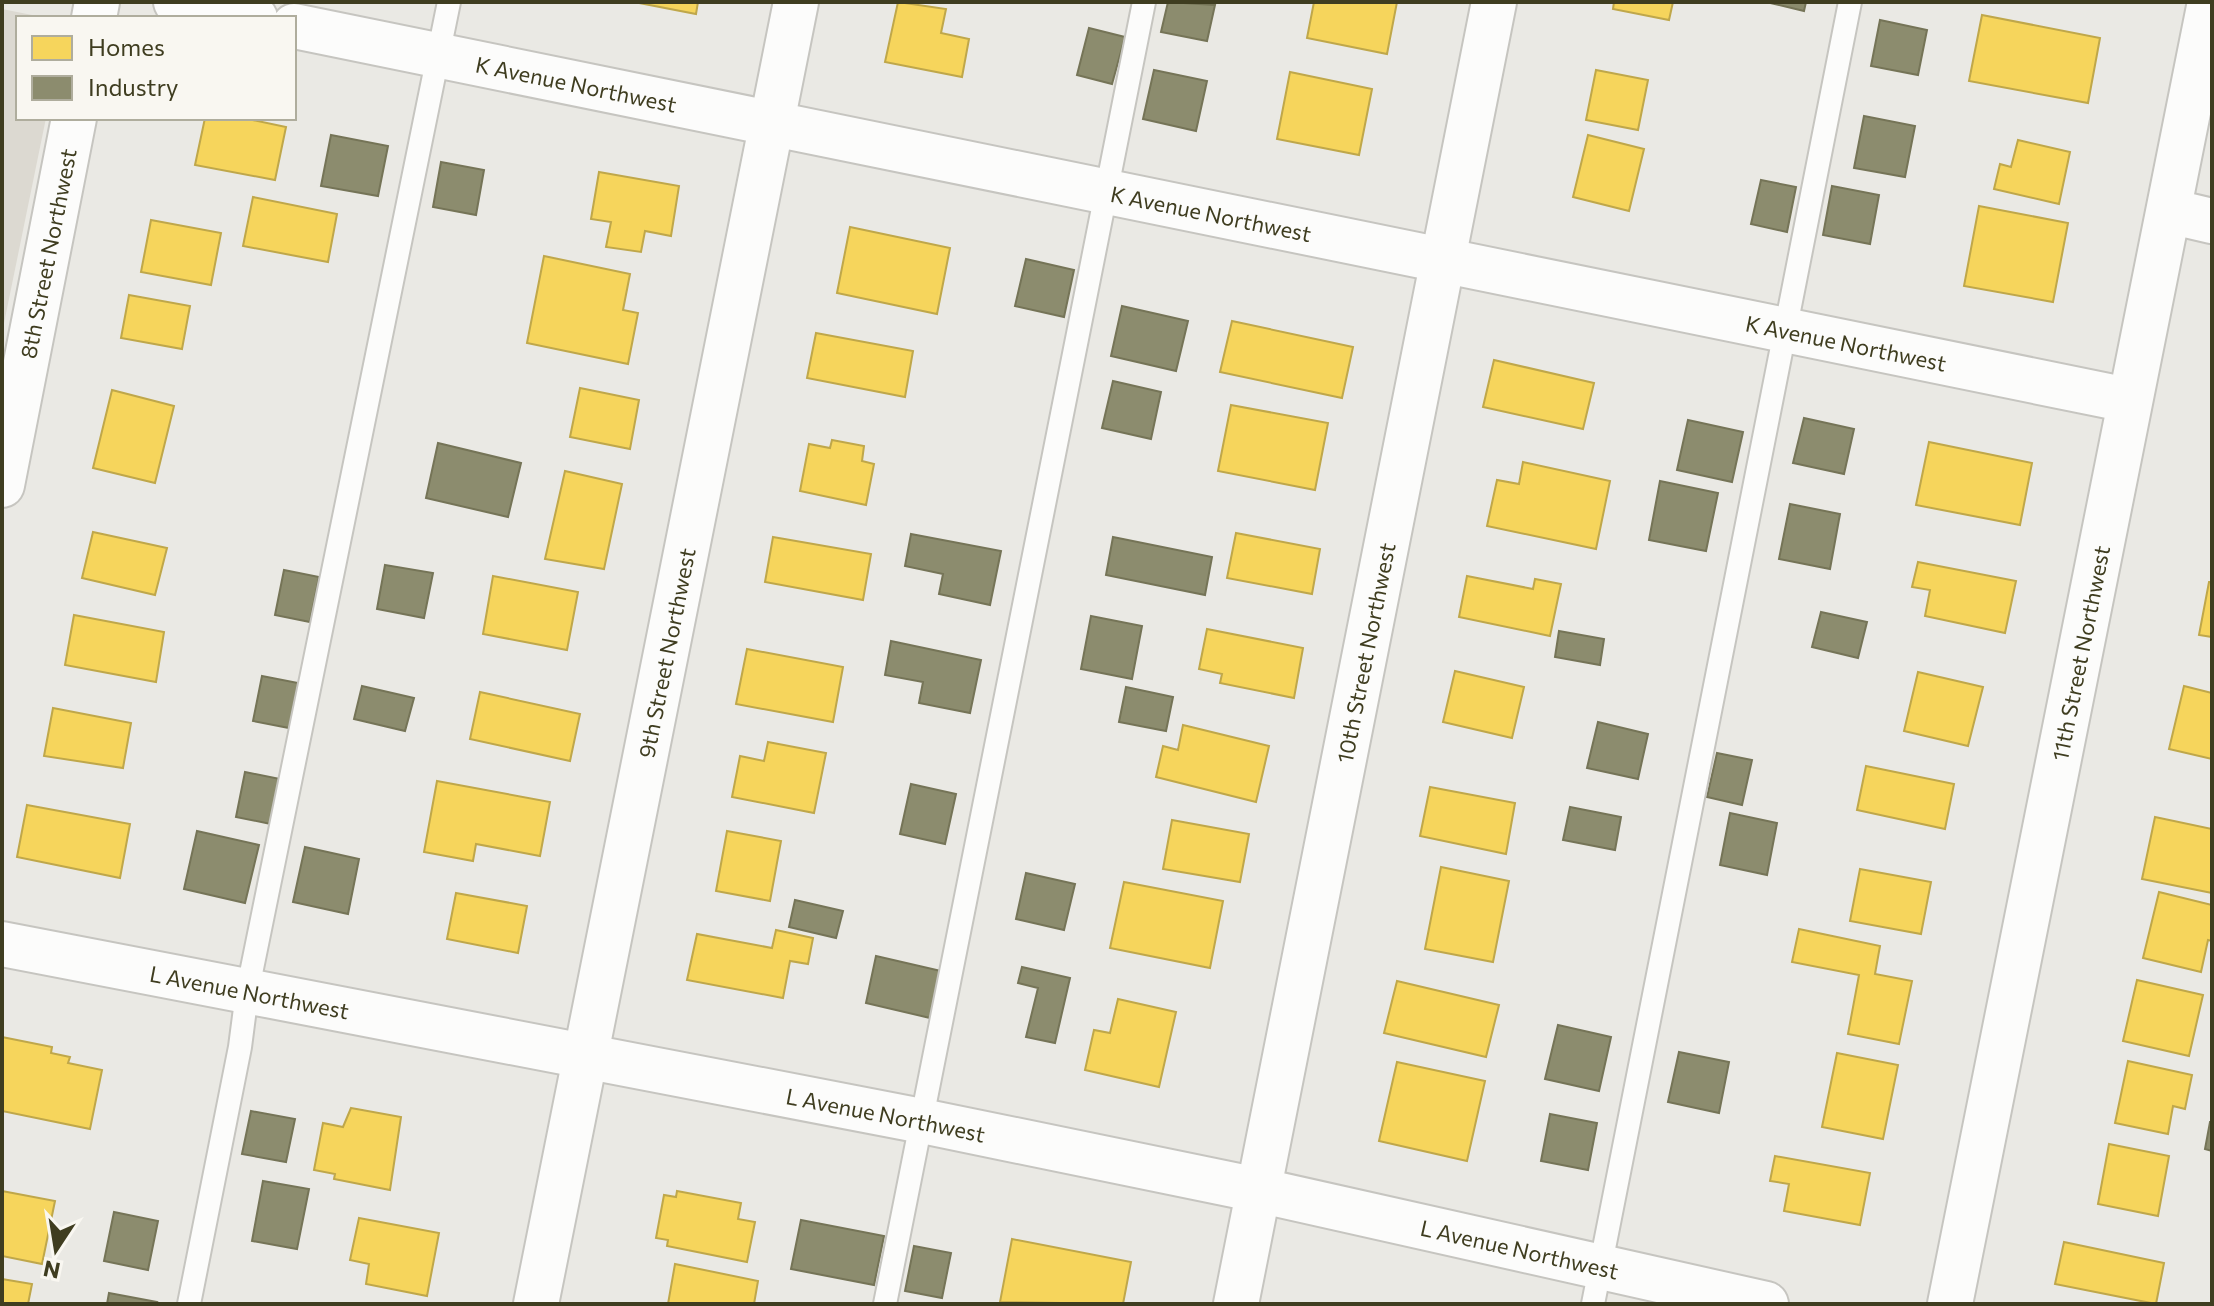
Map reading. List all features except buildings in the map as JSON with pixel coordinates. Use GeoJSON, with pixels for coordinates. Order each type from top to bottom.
{"type":"FeatureCollection","features":[{"type":"Feature","properties":{"kind":"street"},"geometry":{"type":"LineString","coordinates":[[176,2],[245,16]]}},
{"type":"Feature","properties":{"kind":"street","name":"9th Street Northwest"},"geometry":{"type":"LineString","coordinates":[[536,1304],[796,2]]}},
{"type":"Feature","properties":{"kind":"street","name":"10th Street Northwest"},"geometry":{"type":"LineString","coordinates":[[1236,1304],[1494,2]]}},
{"type":"Feature","properties":{"kind":"street","name":"11th Street Northwest"},"geometry":{"type":"LineString","coordinates":[[1950,1304],[2128,400],[2210,2]]}},
{"type":"Feature","properties":{"kind":"street","name":"K Avenue Northwest"},"geometry":{"type":"LineString","coordinates":[[296,26],[2128,400]]}},
{"type":"Feature","properties":{"kind":"street","name":"8th Street Northwest"},"geometry":{"type":"LineString","coordinates":[[2,485],[74,120]]}},
{"type":"Feature","properties":{"kind":"street"},"geometry":{"type":"LineString","coordinates":[[2169,211],[2212,221]]}},
{"type":"Feature","properties":{"kind":"street","name":"L Avenue Northwest"},"geometry":{"type":"LineString","coordinates":[[2,944],[922,1121],[1258,1190],[1597,1286],[1766,1304]]}},
{"type":"Feature","properties":{"kind":"lane"},"geometry":{"type":"LineString","coordinates":[[189,1304],[240,1047],[247,993],[449,2]]}},
{"type":"Feature","properties":{"kind":"lane"},"geometry":{"type":"LineString","coordinates":[[885,1304],[1144,2]]}},
{"type":"Feature","properties":{"kind":"lane"},"geometry":{"type":"LineString","coordinates":[[1597,1286],[1850,2]]}},
{"type":"Feature","properties":{"kind":"shaded area"},"geometry":{"type":"Polygon","coordinates":[[[2,9],[37,16],[16,16],[16,120],[46,120],[2,333],[2,9]]]}}]}
